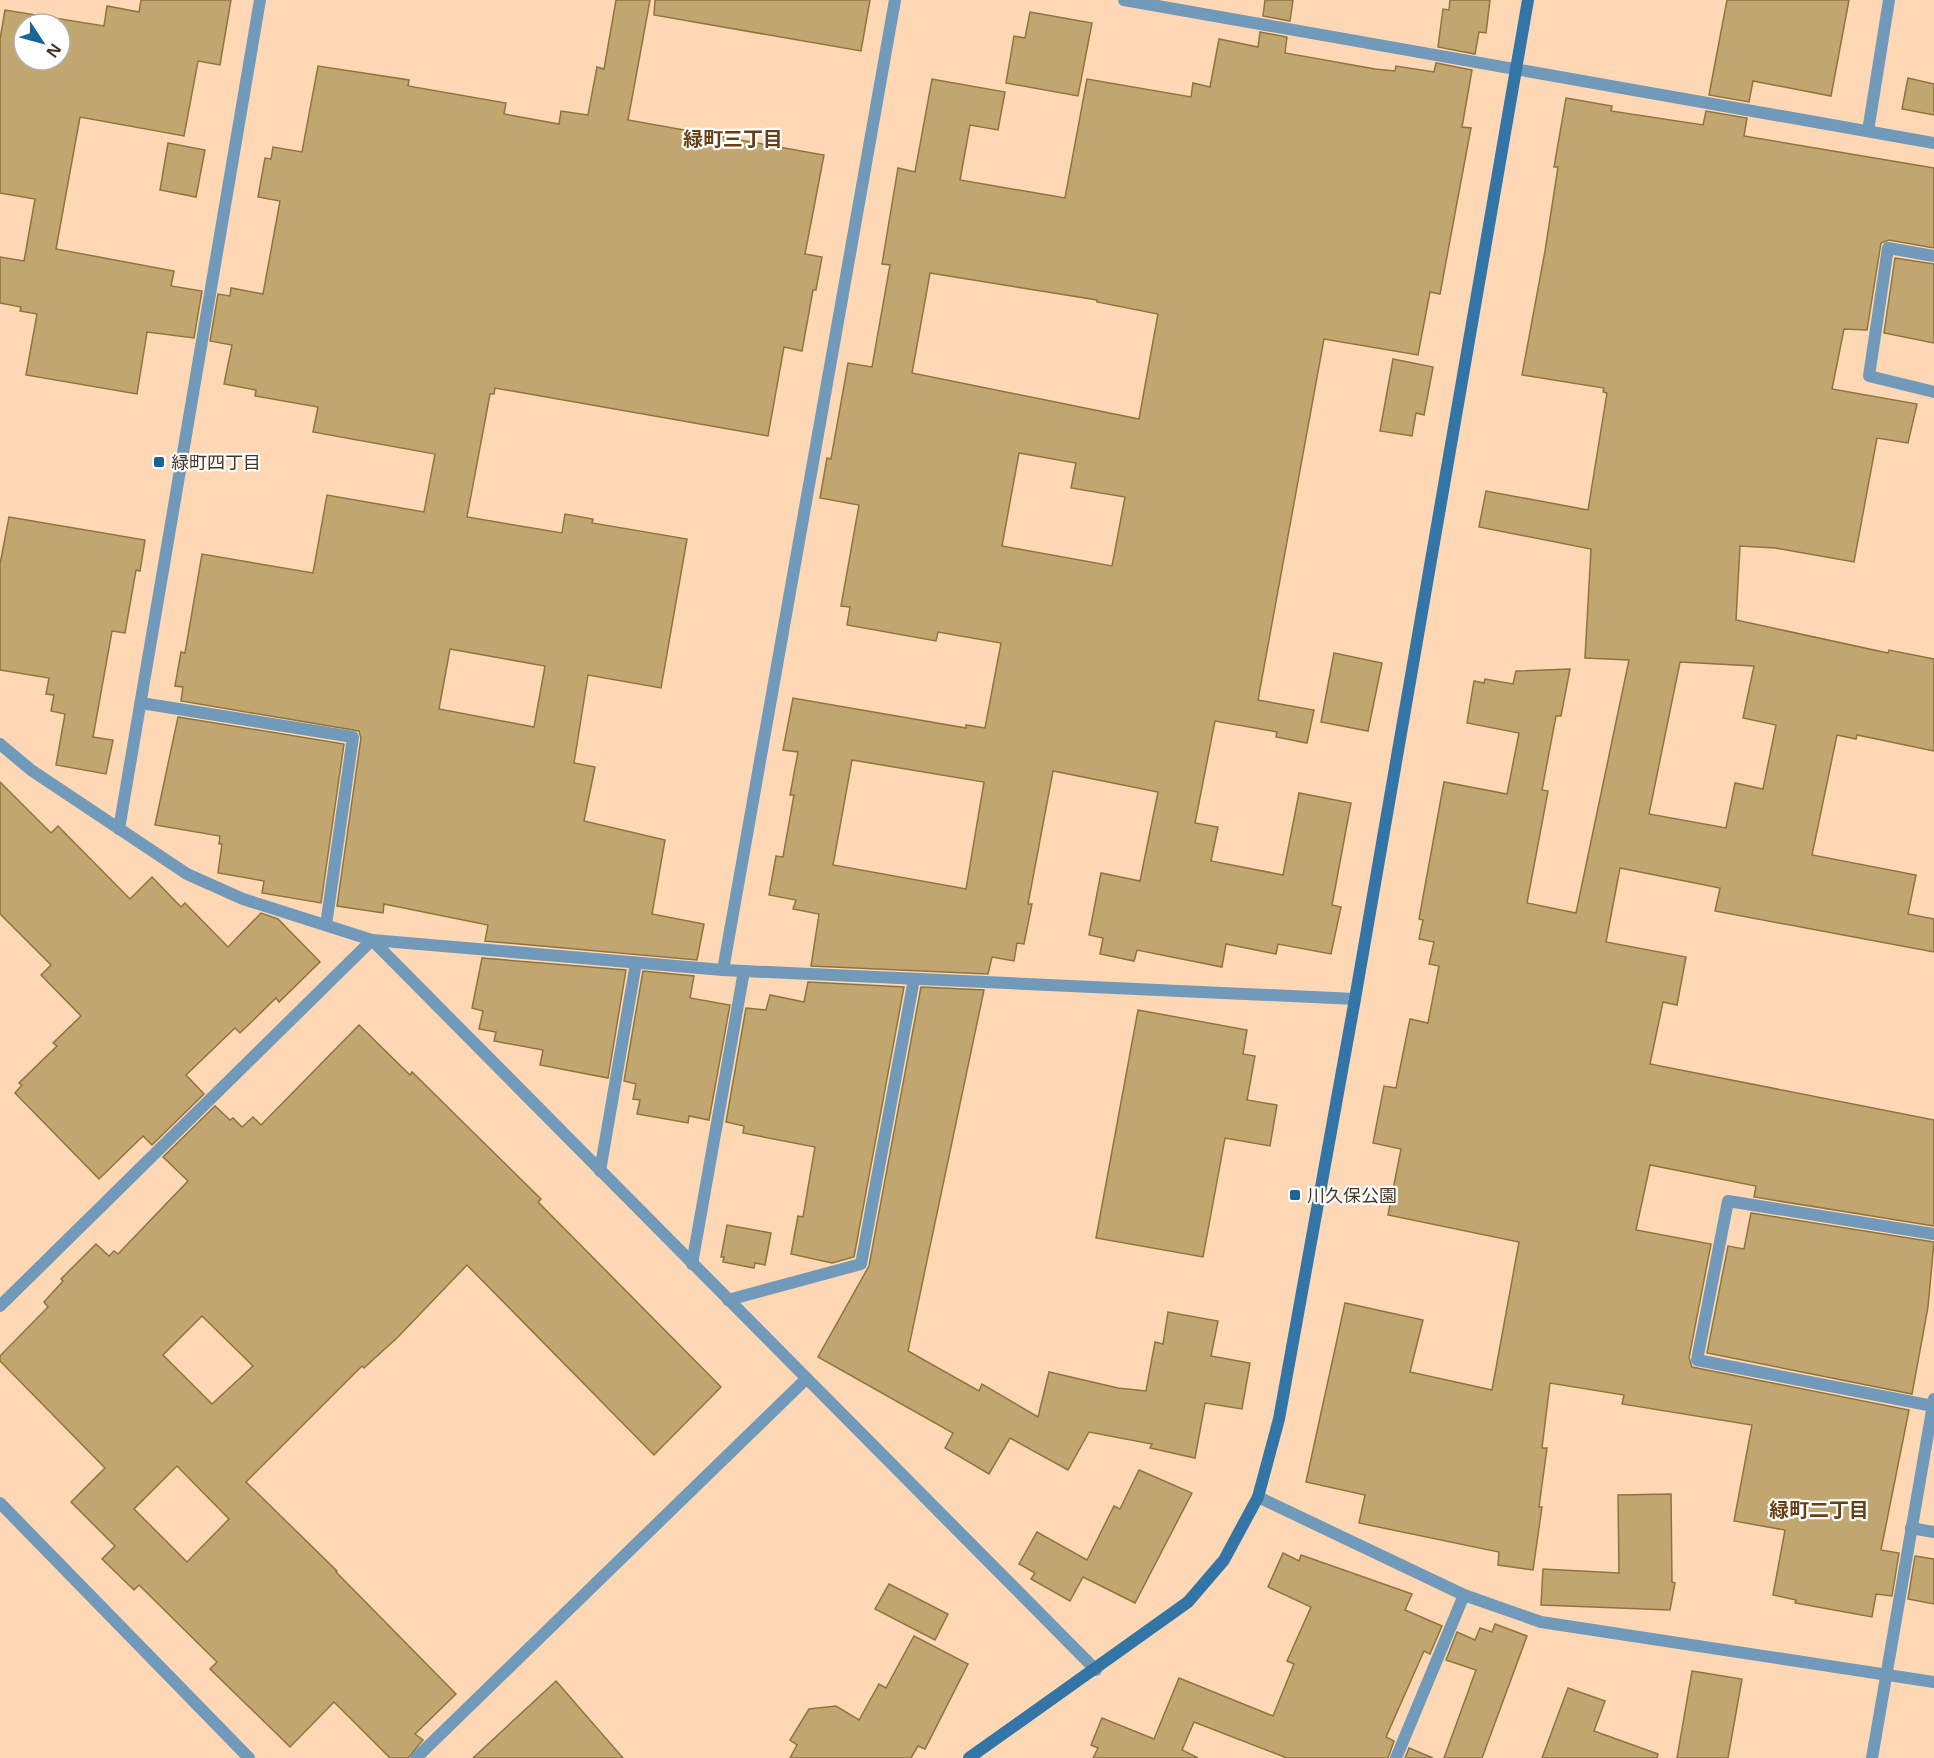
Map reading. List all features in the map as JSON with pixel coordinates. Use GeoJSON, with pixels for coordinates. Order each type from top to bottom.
{"type":"FeatureCollection","features":[{"type":"Feature","properties":{"kind":"street"},"geometry":{"type":"LineString","coordinates":[[119,829],[260,0]]}},
{"type":"Feature","properties":{"kind":"street"},"geometry":{"type":"LineString","coordinates":[[723,970],[895,0]]}},
{"type":"Feature","properties":{"kind":"street"},"geometry":{"type":"LineString","coordinates":[[1124,0],[1934,143]]}},
{"type":"Feature","properties":{"kind":"street"},"geometry":{"type":"LineString","coordinates":[[969,1758],[1096,1670],[1188,1602],[1224,1560],[1258,1497],[1279,1419],[1355,999],[1528,0]]}},
{"type":"Feature","properties":{"kind":"street"},"geometry":{"type":"LineString","coordinates":[[1868,131],[1889,0]]}},
{"type":"Feature","properties":{"kind":"street"},"geometry":{"type":"LineString","coordinates":[[1934,256],[1888,248],[1869,376],[1934,392]]}},
{"type":"Feature","properties":{"kind":"street"},"geometry":{"type":"LineString","coordinates":[[141,703],[354,737],[326,925]]}},
{"type":"Feature","properties":{"kind":"street"},"geometry":{"type":"LineString","coordinates":[[0,744],[31,770],[187,874],[243,899],[372,940],[723,970],[1355,999]]}},
{"type":"Feature","properties":{"kind":"street"},"geometry":{"type":"LineString","coordinates":[[372,940],[1096,1670]]}},
{"type":"Feature","properties":{"kind":"street"},"geometry":{"type":"LineString","coordinates":[[0,1306],[372,940]]}},
{"type":"Feature","properties":{"kind":"street"},"geometry":{"type":"LineString","coordinates":[[600,1171],[636,963]]}},
{"type":"Feature","properties":{"kind":"street"},"geometry":{"type":"LineString","coordinates":[[692,1264],[744,971]]}},
{"type":"Feature","properties":{"kind":"street"},"geometry":{"type":"LineString","coordinates":[[728,1300],[861,1264],[914,979]]}},
{"type":"Feature","properties":{"kind":"street"},"geometry":{"type":"LineString","coordinates":[[1872,1758],[1933,1402],[1697,1360],[1728,1201],[1934,1234]]}},
{"type":"Feature","properties":{"kind":"street"},"geometry":{"type":"LineString","coordinates":[[416,1758],[806,1379]]}},
{"type":"Feature","properties":{"kind":"street"},"geometry":{"type":"LineString","coordinates":[[1258,1497],[1464,1595],[1542,1623],[1934,1682]]}},
{"type":"Feature","properties":{"kind":"street"},"geometry":{"type":"LineString","coordinates":[[0,1503],[249,1758]]}},
{"type":"Feature","properties":{"kind":"street"},"geometry":{"type":"LineString","coordinates":[[1911,1528],[1934,1532]]}},
{"type":"Feature","properties":{"kind":"street"},"geometry":{"type":"LineString","coordinates":[[1396,1758],[1464,1595]]}},
{"type":"Feature","properties":{"kind":"building"},"geometry":{"type":"Polygon","coordinates":[[[141,0],[231,0],[220,65],[198,61],[184,136],[80,117],[56,249],[174,271],[171,286],[202,291],[194,338],[147,332],[137,394],[26,375],[37,314],[20,311],[21,307],[0,303],[0,257],[24,261],[35,199],[0,193],[0,39],[5,10],[17,12],[12,12],[12,72],[72,72],[72,21],[104,26],[107,6],[139,12],[141,0]]]}},
{"type":"Feature","properties":{"kind":"building"},"geometry":{"type":"Polygon","coordinates":[[[616,0],[650,0],[628,120],[824,155],[805,254],[822,257],[816,290],[813,290],[802,351],[784,347],[768,436],[495,388],[494,394],[490,394],[467,517],[562,533],[565,514],[593,519],[592,523],[687,539],[661,688],[588,675],[574,763],[595,767],[584,821],[665,840],[652,914],[704,924],[697,960],[485,941],[488,925],[384,904],[383,913],[337,906],[361,738],[359,731],[181,701],[183,687],[175,686],[181,652],[185,653],[202,554],[313,573],[327,495],[424,512],[435,454],[313,432],[318,407],[255,396],[256,390],[224,384],[232,345],[210,341],[218,294],[230,296],[231,288],[263,294],[280,201],[258,197],[265,158],[271,159],[273,147],[302,152],[318,66],[409,80],[408,86],[506,103],[504,114],[559,124],[561,111],[588,115],[597,67],[604,69],[616,0]],[[450,649],[439,709],[534,727],[545,666],[450,649]]]}},
{"type":"Feature","properties":{"kind":"building"},"geometry":{"type":"Polygon","coordinates":[[[655,0],[870,0],[861,51],[654,15],[655,0]]]}},
{"type":"Feature","properties":{"kind":"building"},"geometry":{"type":"Polygon","coordinates":[[[1265,0],[1293,0],[1290,21],[1263,16],[1265,0]]]}},
{"type":"Feature","properties":{"kind":"building"},"geometry":{"type":"Polygon","coordinates":[[[1450,0],[1490,0],[1486,33],[1479,32],[1475,54],[1438,47],[1443,9],[1449,10],[1450,0]]]}},
{"type":"Feature","properties":{"kind":"building"},"geometry":{"type":"Polygon","coordinates":[[[1727,0],[1849,0],[1831,96],[1753,81],[1749,102],[1709,95],[1727,0]]]}},
{"type":"Feature","properties":{"kind":"building"},"geometry":{"type":"Polygon","coordinates":[[[1030,12],[1092,23],[1078,96],[1006,83],[1014,36],[1025,38],[1030,12]]]}},
{"type":"Feature","properties":{"kind":"building"},"geometry":{"type":"Polygon","coordinates":[[[1260,32],[1287,37],[1285,53],[1395,71],[1396,66],[1434,72],[1436,63],[1472,70],[1462,127],[1471,128],[1440,294],[1430,292],[1418,355],[1324,339],[1258,700],[1314,710],[1307,743],[1276,737],[1277,732],[1215,721],[1195,823],[1218,827],[1211,861],[1283,875],[1299,793],[1351,803],[1332,905],[1341,907],[1331,954],[1278,944],[1276,954],[1226,944],[1222,967],[1137,950],[1134,961],[1100,954],[1103,938],[1089,935],[1101,873],[1140,881],[1158,792],[1053,771],[1028,904],[1032,904],[1024,944],[1017,943],[1014,961],[992,957],[988,974],[811,966],[819,914],[793,909],[796,900],[769,895],[776,856],[783,857],[794,795],[790,795],[798,752],[783,750],[793,698],[966,728],[966,725],[985,728],[1001,643],[938,632],[936,641],[847,625],[850,607],[841,606],[859,505],[820,498],[827,458],[831,459],[848,363],[872,367],[890,265],[882,264],[898,168],[915,172],[932,79],[1005,92],[998,130],[970,125],[960,180],[1065,198],[1087,79],[1191,97],[1193,83],[1210,87],[1219,39],[1258,47],[1260,32]],[[930,273],[912,373],[1139,419],[1158,314],[1097,302],[1097,300],[930,273]],[[1019,453],[1002,546],[1112,566],[1125,497],[1071,488],[1076,463],[1019,453]],[[852,760],[833,865],[966,889],[984,782],[852,760]]]}},
{"type":"Feature","properties":{"kind":"building"},"geometry":{"type":"Polygon","coordinates":[[[1908,78],[1934,84],[1934,115],[1902,109],[1908,78]]]}},
{"type":"Feature","properties":{"kind":"building"},"geometry":{"type":"Polygon","coordinates":[[[1566,98],[1612,106],[1611,111],[1703,125],[1706,111],[1747,118],[1744,136],[1934,168],[1934,248],[1889,240],[1881,243],[1867,330],[1844,329],[1832,389],[1917,404],[1908,443],[1877,438],[1854,562],[1775,548],[1740,546],[1736,620],[1888,653],[1889,650],[1934,659],[1934,751],[1857,735],[1856,739],[1837,735],[1812,855],[1916,875],[1908,914],[1934,919],[1934,952],[1715,911],[1720,888],[1620,868],[1606,942],[1686,957],[1677,1005],[1663,1002],[1650,1064],[1934,1120],[1934,1226],[1754,1197],[1756,1186],[1650,1165],[1636,1230],[1711,1244],[1689,1358],[1692,1367],[1909,1410],[1881,1550],[1899,1553],[1892,1596],[1876,1594],[1872,1617],[1795,1603],[1796,1600],[1773,1595],[1785,1530],[1734,1521],[1752,1425],[1622,1404],[1624,1395],[1550,1383],[1542,1448],[1547,1448],[1539,1507],[1542,1507],[1533,1570],[1498,1565],[1499,1552],[1359,1523],[1365,1495],[1306,1482],[1345,1303],[1423,1320],[1410,1372],[1492,1390],[1519,1242],[1388,1215],[1401,1149],[1373,1143],[1384,1086],[1396,1088],[1410,1019],[1428,1023],[1439,966],[1429,964],[1434,942],[1419,939],[1423,920],[1419,919],[1444,782],[1507,794],[1519,733],[1467,723],[1474,681],[1484,683],[1485,679],[1513,684],[1516,671],[1570,669],[1561,716],[1556,716],[1542,790],[1548,791],[1527,903],[1576,913],[1629,660],[1585,658],[1591,549],[1479,527],[1486,491],[1588,510],[1607,393],[1603,392],[1604,388],[1522,375],[1558,167],[1554,167],[1566,98]],[[1680,662],[1649,814],[1726,828],[1735,783],[1763,789],[1776,725],[1743,718],[1754,666],[1680,662]]]}},
{"type":"Feature","properties":{"kind":"building"},"geometry":{"type":"Polygon","coordinates":[[[168,143],[205,150],[196,197],[160,190],[168,143]]]}},
{"type":"Feature","properties":{"kind":"building"},"geometry":{"type":"Polygon","coordinates":[[[1895,258],[1934,264],[1934,343],[1884,333],[1895,258]]]}},
{"type":"Feature","properties":{"kind":"building"},"geometry":{"type":"Polygon","coordinates":[[[1393,359],[1433,367],[1424,415],[1416,413],[1412,436],[1380,431],[1393,359]]]}},
{"type":"Feature","properties":{"kind":"building"},"geometry":{"type":"Polygon","coordinates":[[[9,517],[145,540],[140,571],[136,570],[125,633],[112,631],[93,737],[113,740],[106,774],[56,765],[65,714],[51,711],[54,695],[46,694],[49,678],[0,670],[0,564],[9,517]]]}},
{"type":"Feature","properties":{"kind":"building"},"geometry":{"type":"Polygon","coordinates":[[[1334,653],[1382,663],[1368,731],[1321,722],[1334,653]]]}},
{"type":"Feature","properties":{"kind":"building"},"geometry":{"type":"Polygon","coordinates":[[[178,717],[344,744],[321,903],[262,893],[264,881],[218,873],[222,844],[219,844],[220,836],[155,825],[178,717]]]}},
{"type":"Feature","properties":{"kind":"building"},"geometry":{"type":"Polygon","coordinates":[[[0,782],[51,833],[58,826],[130,899],[152,877],[181,907],[185,903],[228,947],[261,913],[278,919],[320,962],[279,1002],[276,998],[240,1033],[235,1028],[186,1075],[204,1094],[152,1145],[143,1136],[99,1179],[15,1093],[22,1085],[19,1083],[57,1046],[53,1043],[81,1016],[41,975],[51,965],[0,914],[0,782]]]}},
{"type":"Feature","properties":{"kind":"building"},"geometry":{"type":"Polygon","coordinates":[[[482,958],[626,970],[608,1078],[540,1065],[543,1050],[494,1041],[496,1032],[479,1029],[483,1011],[472,1008],[482,958]]]}},
{"type":"Feature","properties":{"kind":"building"},"geometry":{"type":"Polygon","coordinates":[[[643,971],[694,976],[690,998],[730,1005],[709,1120],[689,1116],[688,1123],[637,1114],[640,1100],[633,1099],[636,1084],[624,1081],[643,971]]]}},
{"type":"Feature","properties":{"kind":"building"},"geometry":{"type":"Polygon","coordinates":[[[808,982],[904,987],[854,1257],[832,1263],[791,1254],[798,1216],[803,1217],[815,1147],[743,1133],[744,1126],[726,1122],[746,1008],[766,1010],[770,995],[804,1002],[808,982]]]}},
{"type":"Feature","properties":{"kind":"building"},"geometry":{"type":"Polygon","coordinates":[[[921,987],[984,990],[908,1351],[979,1391],[982,1384],[1038,1417],[1049,1372],[1118,1388],[1146,1391],[1155,1342],[1163,1344],[1168,1312],[1218,1321],[1211,1356],[1250,1363],[1242,1409],[1205,1403],[1195,1458],[1150,1448],[1152,1444],[1089,1432],[1068,1470],[1010,1438],[989,1474],[945,1448],[953,1433],[818,1357],[869,1266],[921,987]]]}},
{"type":"Feature","properties":{"kind":"building"},"geometry":{"type":"Polygon","coordinates":[[[1138,1010],[1247,1030],[1243,1054],[1255,1056],[1247,1100],[1277,1105],[1270,1146],[1225,1138],[1203,1257],[1096,1238],[1138,1010]]]}},
{"type":"Feature","properties":{"kind":"building"},"geometry":{"type":"Polygon","coordinates":[[[359,1025],[410,1075],[412,1072],[541,1199],[538,1202],[721,1387],[654,1455],[467,1265],[398,1337],[364,1368],[362,1366],[246,1482],[337,1571],[456,1694],[415,1734],[423,1740],[408,1758],[390,1758],[334,1702],[290,1747],[210,1669],[217,1662],[139,1585],[134,1590],[102,1559],[115,1546],[71,1502],[105,1468],[0,1361],[0,1356],[48,1307],[44,1302],[63,1281],[61,1279],[96,1244],[109,1256],[114,1251],[118,1254],[188,1181],[163,1157],[215,1106],[230,1120],[233,1118],[242,1127],[253,1117],[261,1125],[359,1025]],[[202,1316],[163,1355],[212,1404],[253,1366],[202,1316]],[[177,1466],[134,1509],[187,1562],[229,1519],[177,1466]]]}},
{"type":"Feature","properties":{"kind":"building"},"geometry":{"type":"Polygon","coordinates":[[[1751,1213],[1934,1242],[1928,1307],[1912,1394],[1707,1353],[1728,1246],[1744,1249],[1751,1213]]]}},
{"type":"Feature","properties":{"kind":"building"},"geometry":{"type":"Polygon","coordinates":[[[727,1225],[771,1233],[765,1265],[755,1263],[754,1268],[723,1262],[724,1257],[721,1257],[727,1225]]]}},
{"type":"Feature","properties":{"kind":"building"},"geometry":{"type":"Polygon","coordinates":[[[1139,1470],[1192,1493],[1135,1603],[1083,1577],[1070,1601],[1031,1579],[1035,1573],[1019,1564],[1037,1532],[1087,1560],[1114,1506],[1120,1509],[1139,1470]]]}},
{"type":"Feature","properties":{"kind":"building"},"geometry":{"type":"Polygon","coordinates":[[[1671,1494],[1672,1582],[1675,1583],[1670,1610],[1541,1605],[1543,1569],[1619,1573],[1618,1495],[1671,1494]]]}},
{"type":"Feature","properties":{"kind":"building"},"geometry":{"type":"Polygon","coordinates":[[[1283,1553],[1299,1561],[1301,1555],[1412,1594],[1405,1610],[1442,1626],[1430,1654],[1424,1651],[1386,1737],[1394,1741],[1388,1758],[1287,1758],[1194,1722],[1182,1750],[1198,1758],[1093,1758],[1098,1748],[1091,1745],[1102,1718],[1154,1739],[1179,1678],[1273,1716],[1294,1664],[1287,1661],[1311,1607],[1268,1587],[1283,1553]]]}},
{"type":"Feature","properties":{"kind":"building"},"geometry":{"type":"Polygon","coordinates":[[[1915,1556],[1934,1559],[1934,1604],[1908,1599],[1915,1556]]]}},
{"type":"Feature","properties":{"kind":"building"},"geometry":{"type":"Polygon","coordinates":[[[889,1584],[948,1614],[935,1640],[875,1609],[889,1584]]]}},
{"type":"Feature","properties":{"kind":"building"},"geometry":{"type":"Polygon","coordinates":[[[1495,1624],[1527,1636],[1482,1758],[1444,1758],[1476,1670],[1446,1660],[1457,1632],[1475,1640],[1480,1628],[1492,1632],[1495,1624]]]}},
{"type":"Feature","properties":{"kind":"building"},"geometry":{"type":"Polygon","coordinates":[[[914,1636],[968,1664],[925,1749],[918,1746],[911,1758],[790,1758],[797,1745],[790,1740],[809,1709],[836,1706],[859,1720],[879,1684],[886,1688],[914,1636]]]}},
{"type":"Feature","properties":{"kind":"building"},"geometry":{"type":"Polygon","coordinates":[[[1692,1671],[1742,1679],[1728,1758],[1677,1758],[1692,1671]]]}},
{"type":"Feature","properties":{"kind":"building"},"geometry":{"type":"Polygon","coordinates":[[[556,1681],[623,1758],[473,1758],[556,1681]]]}},
{"type":"Feature","properties":{"kind":"building"},"geometry":{"type":"Polygon","coordinates":[[[1568,1688],[1605,1701],[1594,1731],[1658,1754],[1657,1758],[1542,1758],[1568,1688]]]}},
{"type":"Feature","properties":{"kind":"building"},"geometry":{"type":"Polygon","coordinates":[[[1409,1748],[1433,1758],[1405,1758],[1409,1748]]]}},
{"type":"Feature","properties":{"kind":"place","name":"緑町四丁目"},"geometry":{"type":"Point","coordinates":[159,462]}},
{"type":"Feature","properties":{"kind":"place","name":"川久保公園"},"geometry":{"type":"Point","coordinates":[1295,1195]}},
{"type":"Feature","properties":{"kind":"district","name":"緑町三丁目"},"geometry":{"type":"Point","coordinates":[733,138]}},
{"type":"Feature","properties":{"kind":"district","name":"緑町二丁目"},"geometry":{"type":"Point","coordinates":[1819,1509]}}]}
